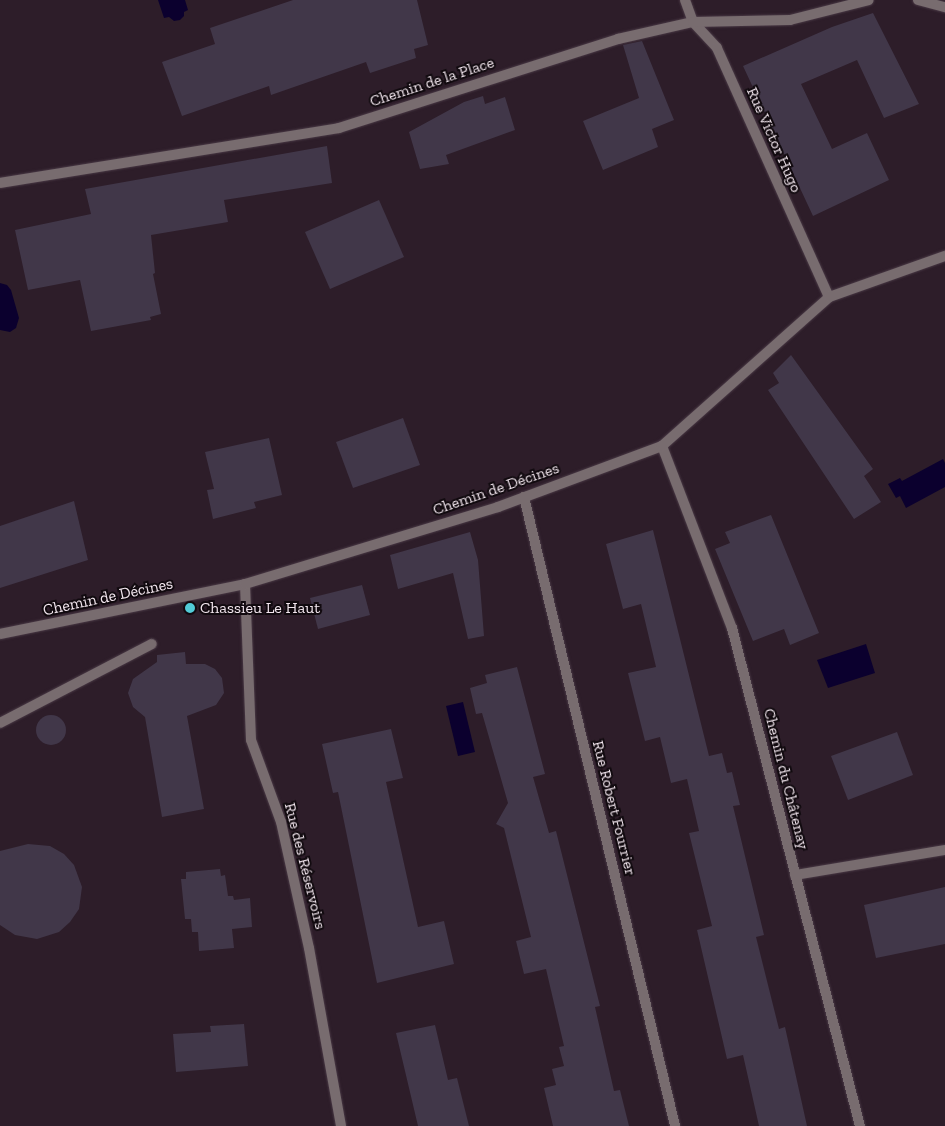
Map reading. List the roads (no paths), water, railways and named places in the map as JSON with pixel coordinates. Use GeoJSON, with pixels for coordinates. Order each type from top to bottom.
{"type":"FeatureCollection","features":[{"type":"Feature","properties":{"kind":"street","name":"Rue Victor Hugo"},"geometry":{"type":"LineString","coordinates":[[685,0],[692,22],[717,48],[829,297]]}},
{"type":"Feature","properties":{"kind":"street","name":"Chemin de la Place"},"geometry":{"type":"LineString","coordinates":[[0,183],[339,128],[618,39],[692,22],[790,20],[869,0]]}},
{"type":"Feature","properties":{"kind":"street"},"geometry":{"type":"LineString","coordinates":[[918,0],[945,7]]}},
{"type":"Feature","properties":{"kind":"street","name":"Chemin de Décines"},"geometry":{"type":"LineString","coordinates":[[0,634],[245,584],[524,497],[662,446],[829,297],[945,256]]}},
{"type":"Feature","properties":{"kind":"street","name":"Chemin du Châtenay"},"geometry":{"type":"LineString","coordinates":[[662,446],[732,628],[860,1126]]}},
{"type":"Feature","properties":{"kind":"street","name":"Rue Robert Fourrier"},"geometry":{"type":"LineString","coordinates":[[524,497],[675,1126]]}},
{"type":"Feature","properties":{"kind":"street","name":"Rue des Réservoirs"},"geometry":{"type":"LineString","coordinates":[[245,584],[252,740],[281,822],[309,948],[341,1126]]}},
{"type":"Feature","properties":{"kind":"street"},"geometry":{"type":"LineString","coordinates":[[0,723],[152,644]]}},
{"type":"Feature","properties":{"kind":"street"},"geometry":{"type":"LineString","coordinates":[[795,875],[945,850]]}},
{"type":"Feature","properties":{"kind":"place","name":"Chassieu Le Haut"},"geometry":{"type":"Point","coordinates":[190,608]}}]}
